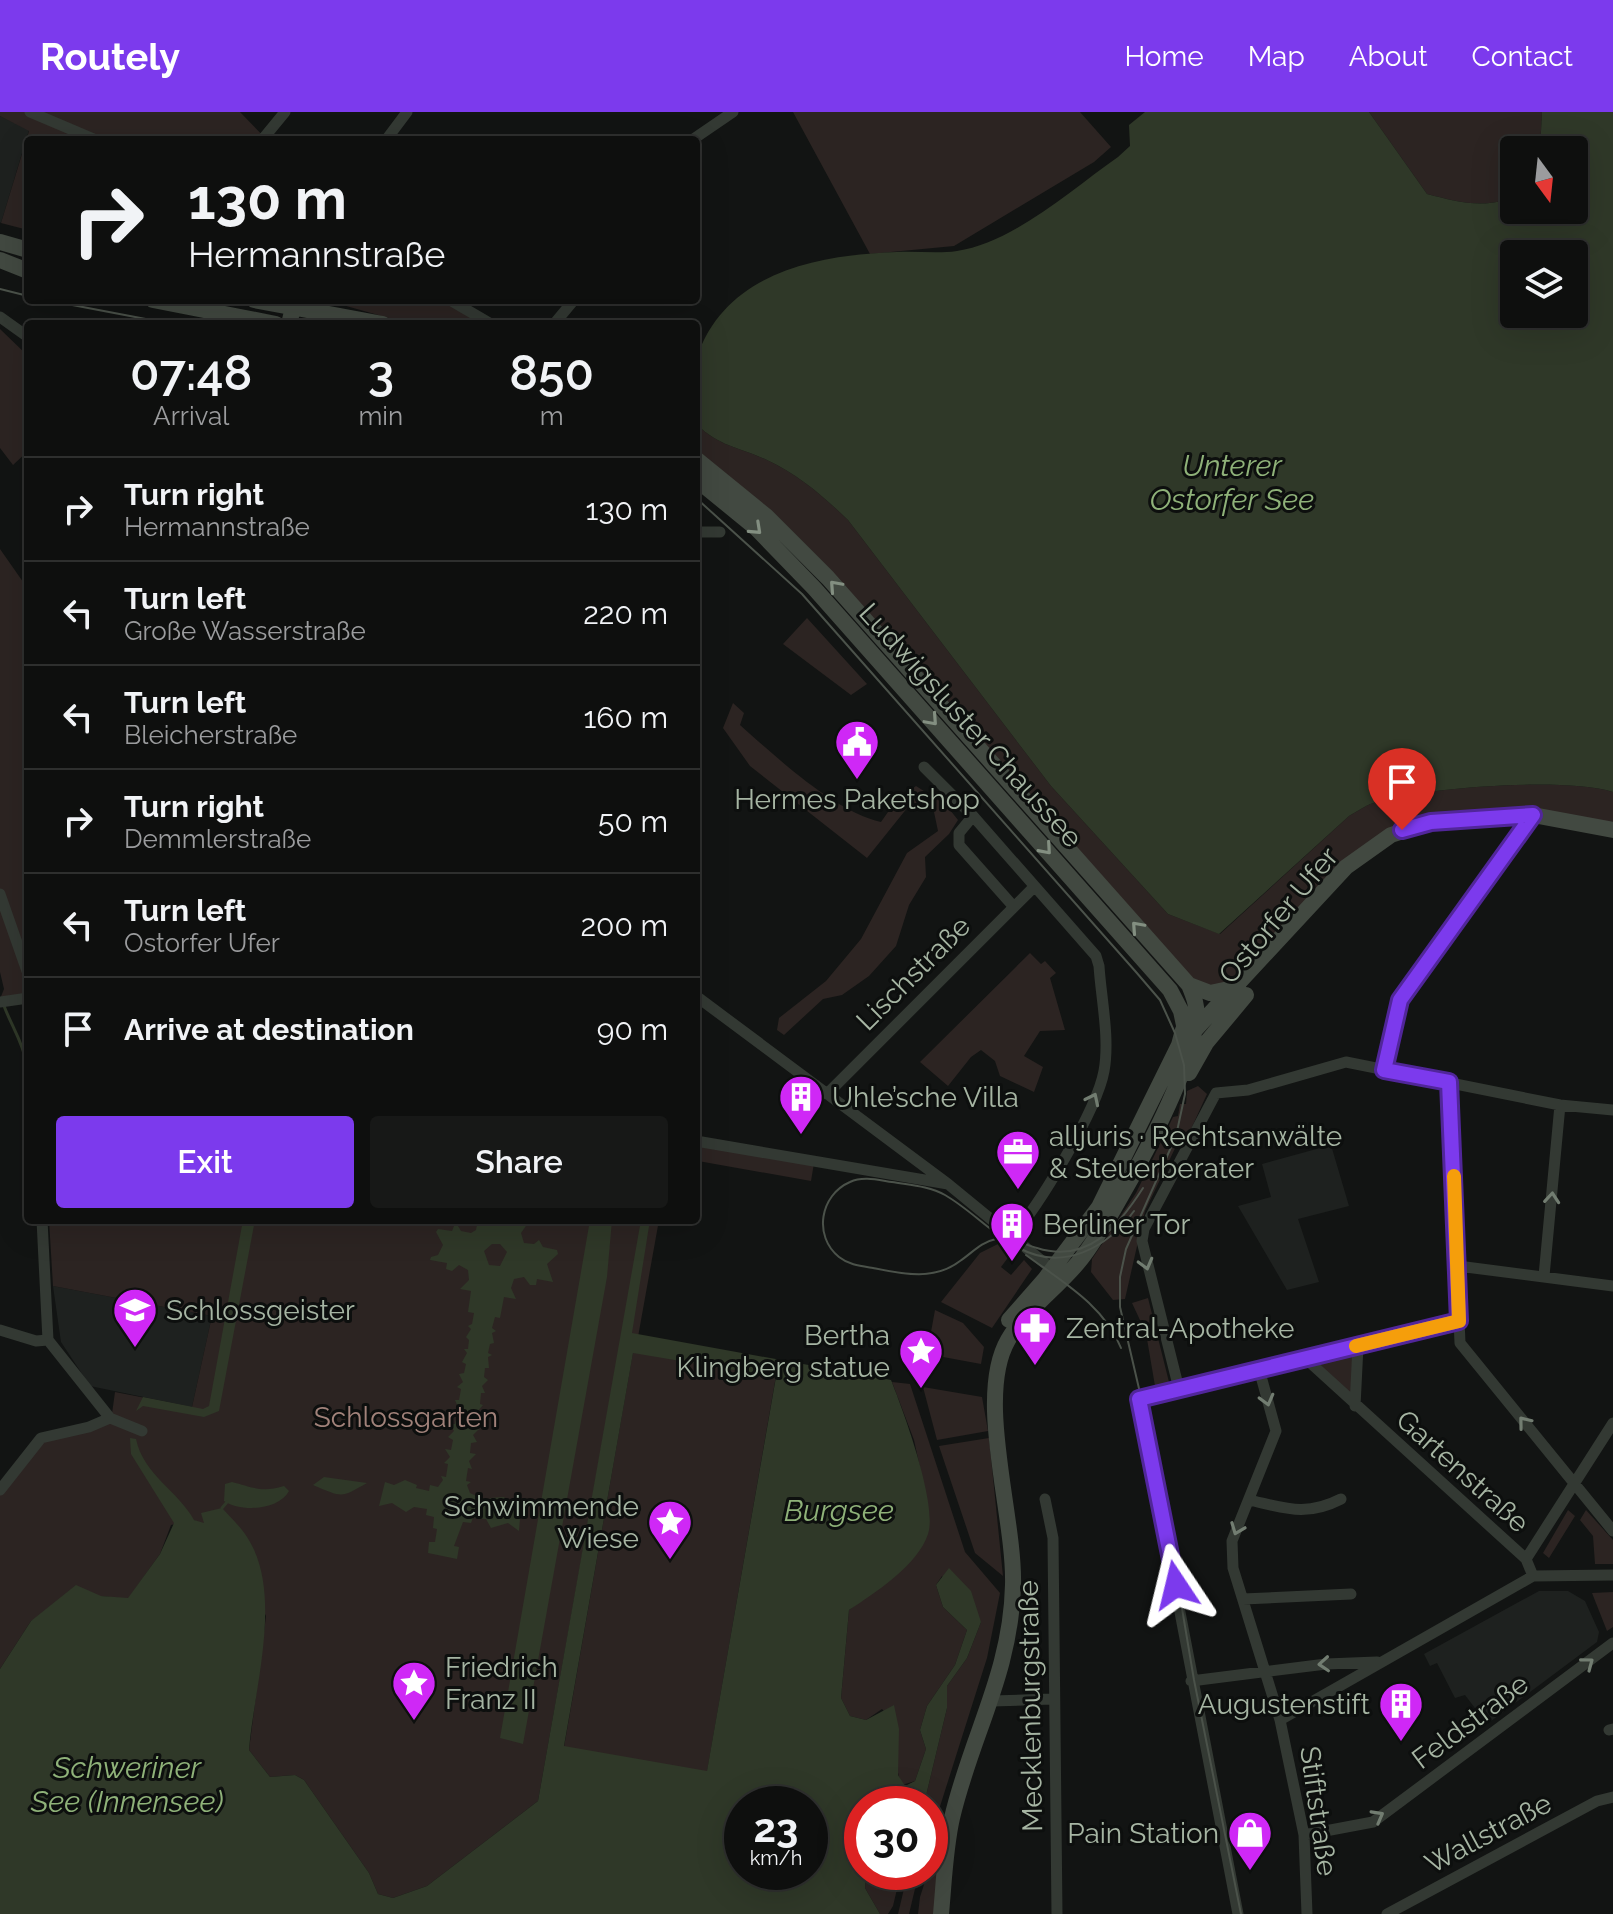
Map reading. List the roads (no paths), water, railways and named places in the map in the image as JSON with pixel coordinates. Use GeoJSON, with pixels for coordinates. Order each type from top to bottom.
{"type":"FeatureCollection","features":[{"type":"Feature","properties":{"kind":"street"},"geometry":{"type":"LineString","coordinates":[[30,112],[87,136]]}},
{"type":"Feature","properties":{"kind":"street"},"geometry":{"type":"LineString","coordinates":[[265,136],[285,112]]}},
{"type":"Feature","properties":{"kind":"street"},"geometry":{"type":"LineString","coordinates":[[389,136],[407,112]]}},
{"type":"Feature","properties":{"kind":"street"},"geometry":{"type":"LineString","coordinates":[[697,136],[727,114]]}},
{"type":"Feature","properties":{"kind":"street"},"geometry":{"type":"LineString","coordinates":[[0,242],[24,249]]}},
{"type":"Feature","properties":{"kind":"street"},"geometry":{"type":"LineString","coordinates":[[0,260],[24,269]]}},
{"type":"Feature","properties":{"kind":"street"},"geometry":{"type":"LineString","coordinates":[[174,304],[256,320]]}},
{"type":"Feature","properties":{"kind":"street"},"geometry":{"type":"LineString","coordinates":[[298,304],[363,320]]}},
{"type":"Feature","properties":{"kind":"street"},"geometry":{"type":"LineString","coordinates":[[333,304],[363,320]]}},
{"type":"Feature","properties":{"kind":"street"},"geometry":{"type":"LineString","coordinates":[[457,304],[484,320]]}},
{"type":"Feature","properties":{"kind":"street"},"geometry":{"type":"LineString","coordinates":[[557,320],[571,304]]}},
{"type":"Feature","properties":{"kind":"street"},"geometry":{"type":"LineString","coordinates":[[0,317],[24,334]]}},
{"type":"Feature","properties":{"kind":"street","name":"Ludwigsluster Chaussee"},"geometry":{"type":"LineString","coordinates":[[700,462],[766,516],[828,578],[1189,985]]}},
{"type":"Feature","properties":{"kind":"street","name":"Ludwigsluster Chaussee"},"geometry":{"type":"LineString","coordinates":[[700,482],[756,528],[814,588],[1170,990],[1190,1038],[1190,1070]]}},
{"type":"Feature","properties":{"kind":"street"},"geometry":{"type":"LineString","coordinates":[[700,532],[720,532]]}},
{"type":"Feature","properties":{"kind":"street"},"geometry":{"type":"LineString","coordinates":[[924,767],[973,816],[1096,956],[1105,1069],[1058,1169],[1011,1237]]}},
{"type":"Feature","properties":{"kind":"street"},"geometry":{"type":"LineString","coordinates":[[1384,1070],[1400,1000],[1533,815]]}},
{"type":"Feature","properties":{"kind":"street","name":"Ostorfer Ufer"},"geometry":{"type":"LineString","coordinates":[[1203,1012],[1240,986],[1346,867],[1391,835],[1416,825],[1533,815],[1613,830]]}},
{"type":"Feature","properties":{"kind":"street"},"geometry":{"type":"LineString","coordinates":[[973,816],[959,833],[959,845],[1014,907]]}},
{"type":"Feature","properties":{"kind":"street","name":"Ostorfer Ufer"},"geometry":{"type":"LineString","coordinates":[[1190,1038],[1234,1008],[1362,856]]}},
{"type":"Feature","properties":{"kind":"street","name":"Lischstraße"},"geometry":{"type":"LineString","coordinates":[[827,1094],[1034,887]]}},
{"type":"Feature","properties":{"kind":"street"},"geometry":{"type":"LineString","coordinates":[[0,894],[24,963]]}},
{"type":"Feature","properties":{"kind":"street"},"geometry":{"type":"LineString","coordinates":[[941,1914],[952,1819],[992,1701],[1011,1622],[1013,1581],[995,1386],[1001,1355],[1020,1323],[1112,1214],[1164,1110],[1190,1070],[1203,1012],[1189,985]]}},
{"type":"Feature","properties":{"kind":"street","name":"Ostorfer Ufer"},"geometry":{"type":"LineString","coordinates":[[1189,985],[1210,993],[1240,986]]}},
{"type":"Feature","properties":{"kind":"street","name":"Ostorfer Ufer"},"geometry":{"type":"LineString","coordinates":[[1170,990],[1203,1012],[1234,1008]]}},
{"type":"Feature","properties":{"kind":"street"},"geometry":{"type":"LineString","coordinates":[[0,1002],[24,999]]}},
{"type":"Feature","properties":{"kind":"street"},"geometry":{"type":"LineString","coordinates":[[700,999],[948,1184],[1059,1274]]}},
{"type":"Feature","properties":{"kind":"street"},"geometry":{"type":"LineString","coordinates":[[1059,1274],[1099,1207],[1203,1012]]}},
{"type":"Feature","properties":{"kind":"street"},"geometry":{"type":"LineString","coordinates":[[1164,1110],[1190,1038]]}},
{"type":"Feature","properties":{"kind":"street"},"geometry":{"type":"LineString","coordinates":[[1179,1389],[1142,1241],[1144,1229],[1216,1093],[1248,1090],[1346,1062],[1560,1105],[1613,1110]]}},
{"type":"Feature","properties":{"kind":"street"},"geometry":{"type":"LineString","coordinates":[[1449,1082],[1460,1343],[1613,1531]]}},
{"type":"Feature","properties":{"kind":"street"},"geometry":{"type":"LineString","coordinates":[[1544,1276],[1560,1105]]}},
{"type":"Feature","properties":{"kind":"street"},"geometry":{"type":"LineString","coordinates":[[700,1142],[948,1184]]}},
{"type":"Feature","properties":{"kind":"street"},"geometry":{"type":"LineString","coordinates":[[42,1224],[48,1340],[110,1418],[142,1431]]}},
{"type":"Feature","properties":{"kind":"street"},"geometry":{"type":"LineString","coordinates":[[1458,1266],[1613,1286]]}},
{"type":"Feature","properties":{"kind":"street"},"geometry":{"type":"LineString","coordinates":[[1240,1914],[1232,1888],[1191,1681],[1161,1498],[1139,1399],[1459,1321]]}},
{"type":"Feature","properties":{"kind":"street"},"geometry":{"type":"LineString","coordinates":[[0,1330],[36,1341],[48,1340]]}},
{"type":"Feature","properties":{"kind":"street","name":"Gartenstraße"},"geometry":{"type":"LineString","coordinates":[[1355,1406],[1358,1346]]}},
{"type":"Feature","properties":{"kind":"street","name":"Gartenstraße"},"geometry":{"type":"LineString","coordinates":[[1305,1358],[1526,1559],[1533,1576]]}},
{"type":"Feature","properties":{"kind":"street","name":"Stiftstraße"},"geometry":{"type":"LineString","coordinates":[[1259,1369],[1276,1431],[1232,1541],[1233,1568],[1280,1720],[1304,1835],[1307,1914]]}},
{"type":"Feature","properties":{"kind":"street"},"geometry":{"type":"LineString","coordinates":[[0,1490],[41,1438],[89,1427],[110,1418]]}},
{"type":"Feature","properties":{"kind":"street"},"geometry":{"type":"LineString","coordinates":[[1526,1559],[1613,1423]]}},
{"type":"Feature","properties":{"kind":"street","name":"Mecklenburgstraße"},"geometry":{"type":"LineString","coordinates":[[1045,1499],[1053,1538],[1052,1699],[1057,1914]]}},
{"type":"Feature","properties":{"kind":"street"},"geometry":{"type":"LineString","coordinates":[[1249,1500],[1296,1511],[1320,1510],[1341,1499]]}},
{"type":"Feature","properties":{"kind":"street"},"geometry":{"type":"LineString","coordinates":[[1280,1720],[1533,1576],[1613,1575]]}},
{"type":"Feature","properties":{"kind":"street"},"geometry":{"type":"LineString","coordinates":[[1243,1599],[1351,1594]]}},
{"type":"Feature","properties":{"kind":"street","name":"Feldstraße"},"geometry":{"type":"LineString","coordinates":[[1304,1835],[1373,1822],[1613,1643]]}},
{"type":"Feature","properties":{"kind":"street"},"geometry":{"type":"LineString","coordinates":[[1191,1681],[1266,1670],[1382,1662]]}},
{"type":"Feature","properties":{"kind":"street"},"geometry":{"type":"LineString","coordinates":[[992,1701],[1052,1699]]}},
{"type":"Feature","properties":{"kind":"street","name":"Wallstraße"},"geometry":{"type":"LineString","coordinates":[[1387,1914],[1597,1801],[1613,1797]]}},
{"type":"Feature","properties":{"kind":"water","name":"Unterer Ostorfer See"},"geometry":{"type":"Polygon","coordinates":[[[1145,112],[1369,112],[1427,194],[1460,202],[1482,204],[1500,201],[1500,224],[1588,224],[1588,136],[1541,136],[1542,112],[1613,112],[1613,792],[1562,785],[1495,786],[1428,792],[1373,803],[1349,816],[1219,934],[1168,914],[1051,786],[848,520],[790,472],[722,442],[700,428],[700,351],[711,328],[729,305],[752,287],[806,264],[836,258],[897,252],[957,251],[978,246],[1041,213],[1130,146],[1129,125],[1145,112]]]}},
{"type":"Feature","properties":{"kind":"water"},"geometry":{"type":"Polygon","coordinates":[[[242,1224],[254,1224],[219,1411],[204,1417],[143,1406],[136,1411],[143,1397],[203,1409],[209,1406],[242,1224]]]}},
{"type":"Feature","properties":{"kind":"water"},"geometry":{"type":"Polygon","coordinates":[[[477,1224],[527,1224],[521,1233],[524,1243],[534,1244],[539,1240],[543,1247],[557,1250],[558,1254],[547,1264],[553,1282],[537,1279],[536,1285],[530,1285],[524,1277],[514,1279],[511,1288],[516,1299],[504,1297],[500,1318],[495,1317],[492,1328],[496,1331],[492,1333],[494,1343],[490,1344],[488,1353],[492,1355],[488,1357],[489,1368],[485,1368],[484,1377],[488,1380],[482,1386],[485,1393],[481,1393],[480,1404],[483,1405],[478,1411],[481,1418],[476,1418],[475,1428],[479,1429],[473,1435],[477,1442],[471,1443],[470,1453],[476,1454],[469,1461],[472,1469],[468,1468],[466,1481],[471,1482],[467,1485],[470,1493],[489,1502],[490,1498],[504,1497],[511,1506],[521,1506],[519,1531],[508,1523],[491,1528],[486,1519],[473,1518],[471,1523],[463,1522],[454,1546],[459,1547],[457,1559],[428,1553],[429,1542],[435,1542],[437,1529],[433,1528],[434,1517],[426,1515],[427,1509],[414,1507],[406,1512],[392,1503],[379,1506],[385,1482],[394,1485],[405,1480],[417,1485],[416,1488],[429,1491],[430,1485],[438,1487],[443,1480],[441,1476],[446,1477],[448,1464],[444,1463],[450,1457],[445,1449],[451,1450],[453,1440],[448,1437],[454,1431],[450,1424],[455,1424],[457,1414],[453,1413],[458,1407],[455,1400],[459,1400],[461,1389],[457,1387],[463,1382],[459,1374],[464,1373],[466,1364],[462,1362],[469,1340],[466,1337],[474,1313],[468,1312],[471,1291],[460,1289],[469,1280],[468,1270],[459,1265],[452,1271],[446,1269],[447,1263],[430,1260],[438,1255],[443,1245],[436,1232],[438,1229],[452,1231],[454,1226],[458,1226],[461,1231],[471,1233],[476,1230],[477,1224]],[[492,1244],[484,1251],[489,1265],[500,1266],[507,1252],[500,1244],[492,1244]]]}},
{"type":"Feature","properties":{"kind":"water"},"geometry":{"type":"Polygon","coordinates":[[[589,1224],[612,1224],[607,1277],[523,1744],[500,1738],[589,1224]]]}},
{"type":"Feature","properties":{"kind":"water"},"geometry":{"type":"Polygon","coordinates":[[[640,1224],[649,1224],[632,1333],[891,1380],[911,1434],[928,1502],[928,1534],[915,1557],[905,1567],[883,1587],[849,1610],[841,1698],[850,1716],[866,1720],[894,1705],[899,1729],[898,1775],[905,1786],[844,1786],[844,1890],[866,1890],[880,1914],[0,1914],[0,1669],[31,1621],[76,1585],[101,1596],[128,1598],[160,1554],[174,1523],[131,1454],[130,1438],[136,1439],[153,1473],[180,1500],[194,1520],[204,1523],[201,1513],[222,1508],[247,1537],[258,1560],[264,1585],[265,1612],[249,1750],[270,1777],[295,1775],[304,1780],[369,1873],[378,1894],[393,1898],[427,1886],[538,1801],[640,1224]],[[633,1353],[564,1746],[707,1771],[776,1377],[633,1353]]]}},
{"type":"Feature","properties":{"kind":"water"},"geometry":{"type":"Polygon","coordinates":[[[324,1477],[367,1483],[346,1494],[337,1494],[313,1485],[324,1477]]]}},
{"type":"Feature","properties":{"kind":"water"},"geometry":{"type":"Polygon","coordinates":[[[232,1482],[263,1489],[284,1486],[289,1491],[284,1498],[268,1506],[239,1507],[224,1501],[225,1484],[232,1482]]]}},
{"type":"Feature","properties":{"kind":"water"},"geometry":{"type":"Polygon","coordinates":[[[949,1568],[971,1591],[981,1622],[967,1658],[947,1686],[947,1708],[928,1786],[905,1786],[915,1781],[926,1749],[920,1730],[927,1706],[955,1665],[967,1630],[943,1607],[936,1585],[949,1568]]]}},
{"type":"Feature","properties":{"kind":"waterway"},"geometry":{"type":"LineString","coordinates":[[4,1006],[24,1054]]}},
{"type":"Feature","properties":{"kind":"waterway"},"geometry":{"type":"LineString","coordinates":[[222,1508],[227,1502]]}},
{"type":"Feature","properties":{"kind":"tram line"},"geometry":{"type":"LineString","coordinates":[[0,289],[24,295]]}},
{"type":"Feature","properties":{"kind":"tram line"},"geometry":{"type":"LineString","coordinates":[[67,304],[151,320]]}},
{"type":"Feature","properties":{"kind":"tram line"},"geometry":{"type":"LineString","coordinates":[[700,502],[802,594],[1160,1000],[1175,1033],[1184,1065],[1185,1094],[1176,1136],[1126,1249],[1120,1277],[1120,1307],[1161,1483],[1194,1680],[1241,1914]]}},
{"type":"Feature","properties":{"kind":"tram line"},"geometry":{"type":"LineString","coordinates":[[1134,1211],[1111,1236],[1097,1245],[1068,1257],[1052,1258],[1019,1248],[1009,1242],[1000,1236],[955,1201],[939,1192],[919,1186],[865,1179],[850,1182],[832,1196],[826,1206],[823,1227],[831,1248],[847,1262],[896,1272],[929,1274],[950,1267],[981,1245],[996,1239],[1001,1239],[1007,1239],[1012,1240],[1055,1252],[1086,1246],[1112,1228],[1143,1188]]}},
{"type":"Feature","properties":{"kind":"tram line"},"geometry":{"type":"LineString","coordinates":[[1026,1255],[1093,1307],[1121,1348]]}},
{"type":"Feature","properties":{"kind":"place","name":"Hermes Paketshop"},"geometry":{"type":"Point","coordinates":[857,781]}},
{"type":"Feature","properties":{"kind":"place","name":"Uhle’sche Villa"},"geometry":{"type":"Point","coordinates":[801,1136]}},
{"type":"Feature","properties":{"kind":"place","name":"alljuris · Rechtsanwälte & Steuerberater"},"geometry":{"type":"Point","coordinates":[1018,1191]}},
{"type":"Feature","properties":{"kind":"place","name":"Berliner Tor"},"geometry":{"type":"Point","coordinates":[1012,1263]}},
{"type":"Feature","properties":{"kind":"place","name":"Schlossgeister"},"geometry":{"type":"Point","coordinates":[135,1349]}},
{"type":"Feature","properties":{"kind":"place","name":"Zentral-Apotheke"},"geometry":{"type":"Point","coordinates":[1035,1367]}},
{"type":"Feature","properties":{"kind":"place","name":"Bertha Klingberg statue"},"geometry":{"type":"Point","coordinates":[921,1390]}},
{"type":"Feature","properties":{"kind":"place","name":"Schwimmende Wiese"},"geometry":{"type":"Point","coordinates":[670,1561]}},
{"type":"Feature","properties":{"kind":"place","name":"Friedrich Franz II"},"geometry":{"type":"Point","coordinates":[414,1722]}},
{"type":"Feature","properties":{"kind":"place","name":"Augustenstift"},"geometry":{"type":"Point","coordinates":[1401,1743]}},
{"type":"Feature","properties":{"kind":"place","name":"Pain Station"},"geometry":{"type":"Point","coordinates":[1250,1872]}},
{"type":"Feature","properties":{"kind":"park label","name":"Schlossgarten"},"geometry":{"type":"Point","coordinates":[406,1417]}},
{"type":"Feature","properties":{"kind":"water label","name":"Burgsee"},"geometry":{"type":"Point","coordinates":[839,1511]}},
{"type":"Feature","properties":{"kind":"water label","name":"Schweriner See (Innensee)"},"geometry":{"type":"Point","coordinates":[127,1785]}}]}
